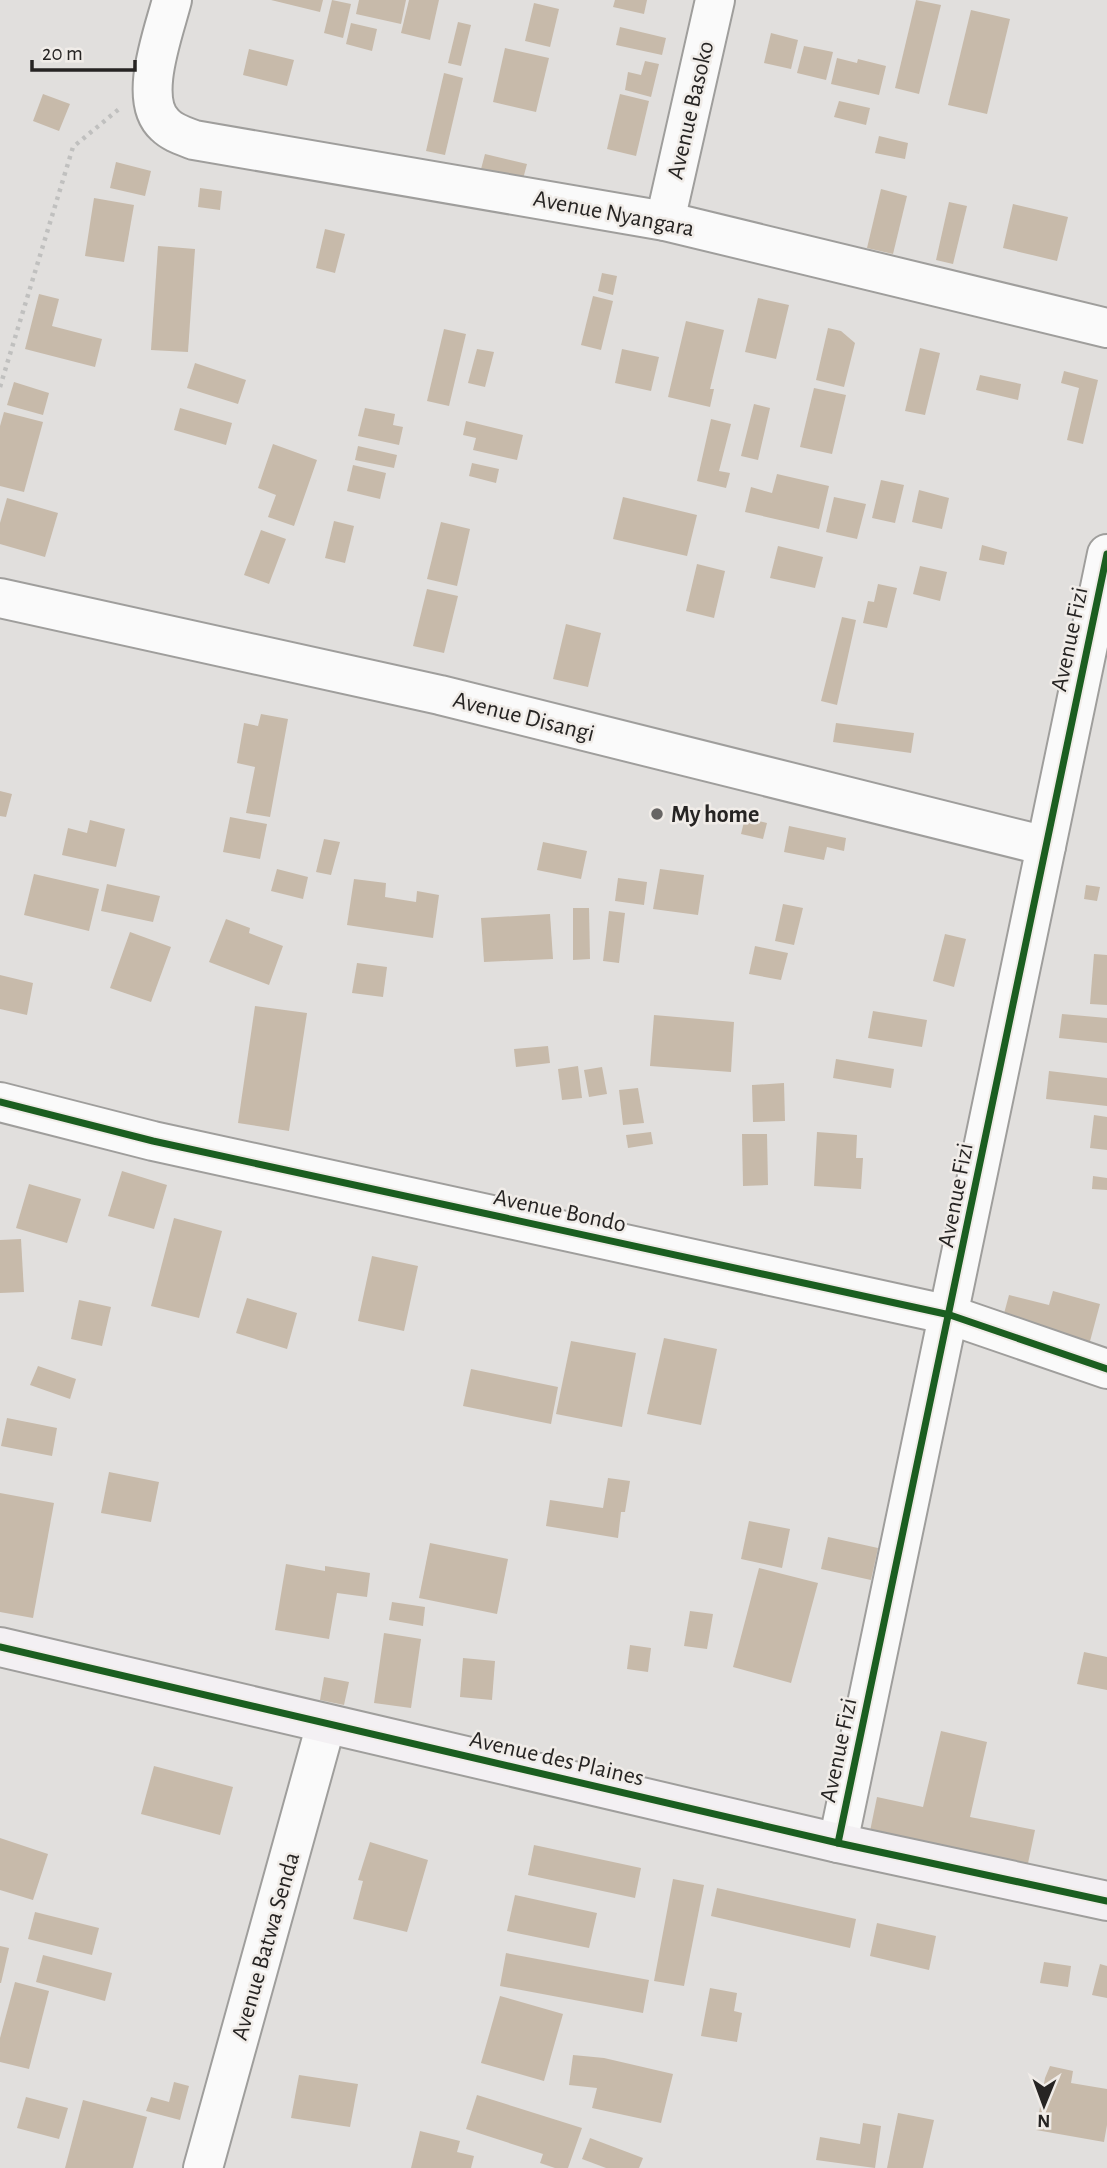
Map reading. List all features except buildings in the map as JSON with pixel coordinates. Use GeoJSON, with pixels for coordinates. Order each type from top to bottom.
{"type":"FeatureCollection","features":[{"type":"Feature","properties":{"kind":"street"},"geometry":{"type":"LineString","coordinates":[[152,81],[172,0]]}},
{"type":"Feature","properties":{"kind":"street","name":"Avenue Basoko"},"geometry":{"type":"LineString","coordinates":[[665,221],[715,0]]}},
{"type":"Feature","properties":{"kind":"street","name":"Avenue Nyangara"},"geometry":{"type":"LineString","coordinates":[[152,81],[156,114],[178,134],[194,139],[665,221],[1107,328]]}},
{"type":"Feature","properties":{"kind":"street","name":"Avenue Fizi"},"geometry":{"type":"LineString","coordinates":[[838,1843],[1107,554]]}},
{"type":"Feature","properties":{"kind":"street","name":"Avenue Disangi"},"geometry":{"type":"LineString","coordinates":[[0,598],[440,695],[1045,846]]}},
{"type":"Feature","properties":{"kind":"street","name":"Avenue Bondo"},"geometry":{"type":"LineString","coordinates":[[0,1102],[152,1141],[950,1315],[1107,1370]]}},
{"type":"Feature","properties":{"kind":"street","name":"Avenue des Plaines"},"geometry":{"type":"LineString","coordinates":[[0,1647],[838,1843],[1107,1901]]}},
{"type":"Feature","properties":{"kind":"street","name":"Avenue Batwa Senda"},"geometry":{"type":"LineString","coordinates":[[203,2168],[327,1724]]}},
{"type":"Feature","properties":{"kind":"path"},"geometry":{"type":"LineString","coordinates":[[0,387],[73,147],[152,81]]}},
{"type":"Feature","properties":{"kind":"cycle path"},"geometry":{"type":"LineString","coordinates":[[838,1843],[1107,554]]}},
{"type":"Feature","properties":{"kind":"cycle path"},"geometry":{"type":"LineString","coordinates":[[0,1102],[153,1141],[950,1315],[1107,1369]]}},
{"type":"Feature","properties":{"kind":"cycle path"},"geometry":{"type":"LineString","coordinates":[[0,1647],[838,1843],[1107,1901]]}},
{"type":"Feature","properties":{"kind":"place","name":"My home"},"geometry":{"type":"Point","coordinates":[657,814]}}]}
